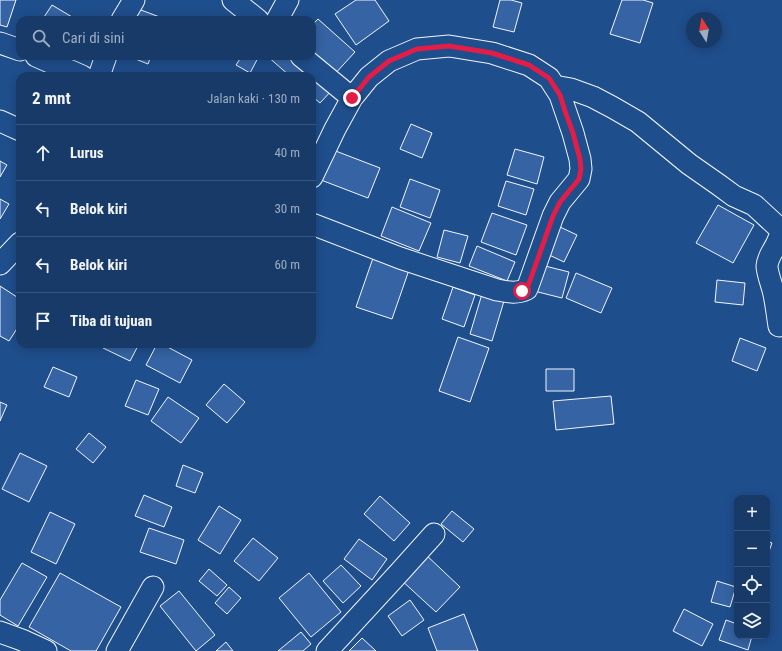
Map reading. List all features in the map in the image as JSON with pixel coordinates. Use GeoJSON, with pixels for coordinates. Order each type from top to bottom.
{"type":"FeatureCollection","features":[{"type":"Feature","properties":{"kind":"street"},"geometry":{"type":"LineString","coordinates":[[124,16],[134,0]]}},
{"type":"Feature","properties":{"kind":"street"},"geometry":{"type":"LineString","coordinates":[[233,0],[253,16]]}},
{"type":"Feature","properties":{"kind":"street"},"geometry":{"type":"LineString","coordinates":[[279,16],[288,0]]}},
{"type":"Feature","properties":{"kind":"street"},"geometry":{"type":"LineString","coordinates":[[0,42],[16,48]]}},
{"type":"Feature","properties":{"kind":"street"},"geometry":{"type":"LineString","coordinates":[[316,169],[352,98],[369,77],[389,61],[417,49],[449,46],[492,53],[529,65],[549,78],[560,95],[573,133],[581,169],[579,179],[560,202],[553,216],[527,289],[522,291],[514,292],[497,290],[400,258],[316,226]]}},
{"type":"Feature","properties":{"kind":"street"},"geometry":{"type":"LineString","coordinates":[[45,60],[73,72]]}},
{"type":"Feature","properties":{"kind":"street"},"geometry":{"type":"LineString","coordinates":[[100,72],[105,60]]}},
{"type":"Feature","properties":{"kind":"street"},"geometry":{"type":"LineString","coordinates":[[307,60],[352,98]]}},
{"type":"Feature","properties":{"kind":"street"},"geometry":{"type":"LineString","coordinates":[[554,86],[571,89],[593,97],[638,122],[695,169],[734,196],[754,205],[780,229],[780,238],[767,267],[779,326]]}},
{"type":"Feature","properties":{"kind":"street"},"geometry":{"type":"LineString","coordinates":[[0,120],[16,128]]}},
{"type":"Feature","properties":{"kind":"street"},"geometry":{"type":"LineString","coordinates":[[327,651],[434,534]]}},
{"type":"Feature","properties":{"kind":"street"},"geometry":{"type":"LineString","coordinates":[[117,651],[152,587]]}},
{"type":"Feature","properties":{"kind":"street"},"geometry":{"type":"LineString","coordinates":[[0,632],[46,651]]}},
{"type":"Feature","properties":{"kind":"building"},"geometry":{"type":"Polygon","coordinates":[[[0,0],[16,0],[7,27],[0,25],[0,0]]]}},
{"type":"Feature","properties":{"kind":"building"},"geometry":{"type":"Polygon","coordinates":[[[356,0],[375,0],[389,21],[356,45],[335,14],[356,0]]]}},
{"type":"Feature","properties":{"kind":"building"},"geometry":{"type":"Polygon","coordinates":[[[500,0],[511,0],[522,3],[514,32],[493,27],[500,0]]]}},
{"type":"Feature","properties":{"kind":"building"},"geometry":{"type":"Polygon","coordinates":[[[622,0],[643,0],[653,3],[640,43],[610,34],[622,0]]]}},
{"type":"Feature","properties":{"kind":"building"},"geometry":{"type":"Polygon","coordinates":[[[52,5],[70,16],[45,16],[52,5]]]}},
{"type":"Feature","properties":{"kind":"building"},"geometry":{"type":"Polygon","coordinates":[[[133,7],[157,16],[130,16],[133,7]]]}},
{"type":"Feature","properties":{"kind":"building"},"geometry":{"type":"Polygon","coordinates":[[[318,19],[355,52],[332,77],[316,60],[316,21],[318,19]]]}},
{"type":"Feature","properties":{"kind":"building"},"geometry":{"type":"Polygon","coordinates":[[[138,60],[150,60],[148,64],[138,60]]]}},
{"type":"Feature","properties":{"kind":"building"},"geometry":{"type":"Polygon","coordinates":[[[239,60],[257,60],[251,72],[236,65],[239,60]]]}},
{"type":"Feature","properties":{"kind":"building"},"geometry":{"type":"Polygon","coordinates":[[[272,60],[299,60],[312,72],[285,72],[272,60]]]}},
{"type":"Feature","properties":{"kind":"building"},"geometry":{"type":"Polygon","coordinates":[[[316,75],[332,90],[320,103],[316,100],[316,75]]]}},
{"type":"Feature","properties":{"kind":"building"},"geometry":{"type":"Polygon","coordinates":[[[411,124],[432,133],[422,158],[400,149],[411,124]]]}},
{"type":"Feature","properties":{"kind":"building"},"geometry":{"type":"Polygon","coordinates":[[[515,149],[544,157],[537,184],[507,175],[515,149]]]}},
{"type":"Feature","properties":{"kind":"building"},"geometry":{"type":"Polygon","coordinates":[[[333,150],[380,168],[368,198],[321,180],[333,150]]]}},
{"type":"Feature","properties":{"kind":"building"},"geometry":{"type":"Polygon","coordinates":[[[0,161],[7,165],[0,177],[0,161]]]}},
{"type":"Feature","properties":{"kind":"building"},"geometry":{"type":"Polygon","coordinates":[[[410,179],[440,190],[430,218],[400,207],[410,179]]]}},
{"type":"Feature","properties":{"kind":"building"},"geometry":{"type":"Polygon","coordinates":[[[506,181],[534,189],[526,215],[498,206],[506,181]]]}},
{"type":"Feature","properties":{"kind":"building"},"geometry":{"type":"Polygon","coordinates":[[[0,199],[9,204],[0,219],[0,199]]]}},
{"type":"Feature","properties":{"kind":"building"},"geometry":{"type":"Polygon","coordinates":[[[718,205],[754,225],[733,263],[696,243],[718,205]]]}},
{"type":"Feature","properties":{"kind":"building"},"geometry":{"type":"Polygon","coordinates":[[[392,207],[431,223],[419,251],[381,236],[392,207]]]}},
{"type":"Feature","properties":{"kind":"building"},"geometry":{"type":"Polygon","coordinates":[[[492,213],[527,225],[516,255],[481,242],[492,213]]]}},
{"type":"Feature","properties":{"kind":"building"},"geometry":{"type":"Polygon","coordinates":[[[558,226],[577,235],[564,262],[545,253],[558,226]]]}},
{"type":"Feature","properties":{"kind":"building"},"geometry":{"type":"Polygon","coordinates":[[[444,230],[468,236],[460,263],[437,257],[444,230]]]}},
{"type":"Feature","properties":{"kind":"building"},"geometry":{"type":"Polygon","coordinates":[[[477,246],[515,262],[507,281],[469,266],[477,246]]]}},
{"type":"Feature","properties":{"kind":"building"},"geometry":{"type":"Polygon","coordinates":[[[373,258],[409,270],[392,319],[356,307],[373,258]]]}},
{"type":"Feature","properties":{"kind":"building"},"geometry":{"type":"Polygon","coordinates":[[[537,264],[569,272],[562,298],[530,290],[537,264]]]}},
{"type":"Feature","properties":{"kind":"building"},"geometry":{"type":"Polygon","coordinates":[[[576,273],[612,288],[601,313],[566,298],[576,273]]]}},
{"type":"Feature","properties":{"kind":"building"},"geometry":{"type":"Polygon","coordinates":[[[717,280],[745,283],[743,305],[715,302],[717,280]]]}},
{"type":"Feature","properties":{"kind":"building"},"geometry":{"type":"Polygon","coordinates":[[[0,286],[16,296],[16,330],[9,341],[0,336],[0,286]]]}},
{"type":"Feature","properties":{"kind":"building"},"geometry":{"type":"Polygon","coordinates":[[[453,287],[475,295],[464,327],[442,319],[453,287]]]}},
{"type":"Feature","properties":{"kind":"building"},"geometry":{"type":"Polygon","coordinates":[[[482,294],[504,301],[492,341],[470,334],[482,294]]]}},
{"type":"Feature","properties":{"kind":"building"},"geometry":{"type":"Polygon","coordinates":[[[458,337],[489,348],[470,402],[439,391],[458,337]]]}},
{"type":"Feature","properties":{"kind":"building"},"geometry":{"type":"Polygon","coordinates":[[[740,338],[766,348],[757,371],[732,361],[740,338]]]}},
{"type":"Feature","properties":{"kind":"building"},"geometry":{"type":"Polygon","coordinates":[[[103,348],[137,348],[130,361],[103,348]]]}},
{"type":"Feature","properties":{"kind":"building"},"geometry":{"type":"Polygon","coordinates":[[[155,348],[170,348],[192,360],[180,383],[146,365],[155,348]]]}},
{"type":"Feature","properties":{"kind":"building"},"geometry":{"type":"Polygon","coordinates":[[[53,367],[77,377],[69,397],[44,387],[53,367]]]}},
{"type":"Feature","properties":{"kind":"building"},"geometry":{"type":"Polygon","coordinates":[[[546,369],[574,369],[574,391],[546,391],[546,369]]]}},
{"type":"Feature","properties":{"kind":"building"},"geometry":{"type":"Polygon","coordinates":[[[136,380],[159,389],[148,415],[125,406],[136,380]]]}},
{"type":"Feature","properties":{"kind":"building"},"geometry":{"type":"Polygon","coordinates":[[[224,384],[245,402],[227,423],[206,405],[224,384]]]}},
{"type":"Feature","properties":{"kind":"building"},"geometry":{"type":"Polygon","coordinates":[[[611,396],[614,424],[556,430],[553,401],[611,396]]]}},
{"type":"Feature","properties":{"kind":"building"},"geometry":{"type":"Polygon","coordinates":[[[168,397],[199,418],[181,443],[151,421],[168,397]]]}},
{"type":"Feature","properties":{"kind":"building"},"geometry":{"type":"Polygon","coordinates":[[[0,402],[7,405],[0,421],[0,402]]]}},
{"type":"Feature","properties":{"kind":"building"},"geometry":{"type":"Polygon","coordinates":[[[89,433],[106,447],[93,463],[76,449],[89,433]]]}},
{"type":"Feature","properties":{"kind":"building"},"geometry":{"type":"Polygon","coordinates":[[[20,453],[47,466],[29,502],[2,489],[20,453]]]}},
{"type":"Feature","properties":{"kind":"building"},"geometry":{"type":"Polygon","coordinates":[[[183,465],[203,473],[195,493],[176,486],[183,465]]]}},
{"type":"Feature","properties":{"kind":"building"},"geometry":{"type":"Polygon","coordinates":[[[144,495],[172,507],[164,527],[135,516],[144,495]]]}},
{"type":"Feature","properties":{"kind":"building"},"geometry":{"type":"Polygon","coordinates":[[[380,496],[410,523],[394,541],[364,514],[380,496]]]}},
{"type":"Feature","properties":{"kind":"building"},"geometry":{"type":"Polygon","coordinates":[[[219,506],[241,520],[220,554],[198,540],[219,506]]]}},
{"type":"Feature","properties":{"kind":"building"},"geometry":{"type":"Polygon","coordinates":[[[452,511],[474,529],[463,542],[441,524],[452,511]]]}},
{"type":"Feature","properties":{"kind":"building"},"geometry":{"type":"Polygon","coordinates":[[[50,512],[75,524],[56,564],[31,552],[50,512]]]}},
{"type":"Feature","properties":{"kind":"building"},"geometry":{"type":"Polygon","coordinates":[[[149,528],[184,540],[176,564],[140,552],[149,528]]]}},
{"type":"Feature","properties":{"kind":"building"},"geometry":{"type":"Polygon","coordinates":[[[253,538],[278,558],[259,581],[234,561],[253,538]]]}},
{"type":"Feature","properties":{"kind":"building"},"geometry":{"type":"Polygon","coordinates":[[[359,539],[387,559],[372,580],[344,559],[359,539]]]}},
{"type":"Feature","properties":{"kind":"building"},"geometry":{"type":"Polygon","coordinates":[[[424,553],[460,587],[436,612],[400,579],[424,553]]]}},
{"type":"Feature","properties":{"kind":"building"},"geometry":{"type":"Polygon","coordinates":[[[22,563],[47,577],[18,626],[0,615],[0,600],[22,563]]]}},
{"type":"Feature","properties":{"kind":"building"},"geometry":{"type":"Polygon","coordinates":[[[341,565],[361,586],[343,603],[323,581],[341,565]]]}},
{"type":"Feature","properties":{"kind":"building"},"geometry":{"type":"Polygon","coordinates":[[[209,569],[227,585],[217,596],[199,581],[209,569]]]}},
{"type":"Feature","properties":{"kind":"building"},"geometry":{"type":"Polygon","coordinates":[[[60,573],[121,607],[96,651],[71,651],[29,627],[60,573]]]}},
{"type":"Feature","properties":{"kind":"building"},"geometry":{"type":"Polygon","coordinates":[[[309,573],[341,612],[311,637],[279,598],[309,573]]]}},
{"type":"Feature","properties":{"kind":"building"},"geometry":{"type":"Polygon","coordinates":[[[717,581],[734,586],[734,594],[730,607],[711,602],[717,581]]]}},
{"type":"Feature","properties":{"kind":"building"},"geometry":{"type":"Polygon","coordinates":[[[229,587],[241,598],[227,614],[215,603],[229,587]]]}},
{"type":"Feature","properties":{"kind":"building"},"geometry":{"type":"Polygon","coordinates":[[[179,591],[215,635],[196,651],[160,606],[179,591]]]}},
{"type":"Feature","properties":{"kind":"building"},"geometry":{"type":"Polygon","coordinates":[[[410,600],[424,620],[402,636],[388,616],[410,600]]]}},
{"type":"Feature","properties":{"kind":"building"},"geometry":{"type":"Polygon","coordinates":[[[684,609],[713,624],[702,646],[673,631],[684,609]]]}},
{"type":"Feature","properties":{"kind":"building"},"geometry":{"type":"Polygon","coordinates":[[[464,614],[478,651],[437,651],[428,628],[464,614]]]}},
{"type":"Feature","properties":{"kind":"building"},"geometry":{"type":"Polygon","coordinates":[[[726,620],[734,623],[734,639],[751,639],[748,650],[719,640],[726,620]]]}},
{"type":"Feature","properties":{"kind":"building"},"geometry":{"type":"Polygon","coordinates":[[[301,632],[311,644],[303,651],[278,651],[301,632]]]}},
{"type":"Feature","properties":{"kind":"building"},"geometry":{"type":"Polygon","coordinates":[[[362,638],[376,651],[349,651],[362,638]]]}},
{"type":"Feature","properties":{"kind":"building"},"geometry":{"type":"Polygon","coordinates":[[[226,642],[233,651],[216,651],[226,642]]]}},
{"type":"Feature","properties":{"kind":"route"},"geometry":{"type":"LineString","coordinates":[[352,98],[369,77],[389,61],[417,49],[449,46],[492,53],[529,65],[549,78],[560,95],[573,133],[581,169],[579,179],[560,202],[553,216],[527,289],[522,291]]}}]}
